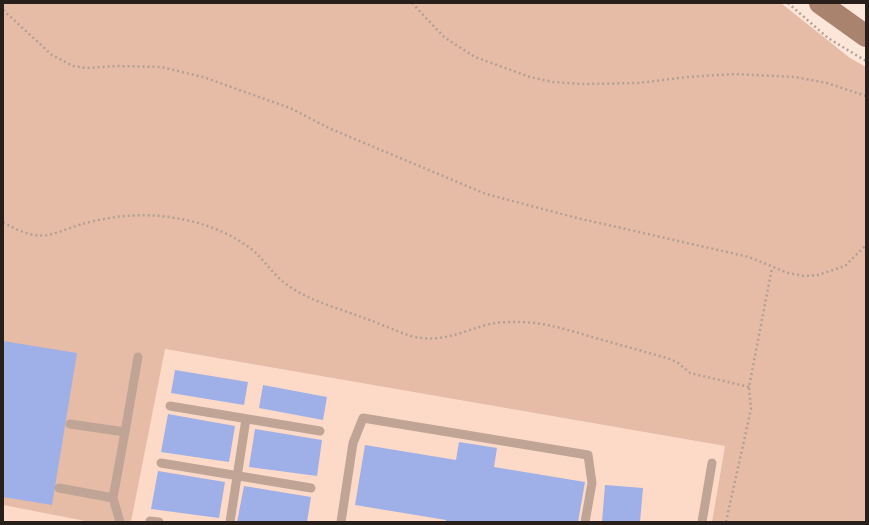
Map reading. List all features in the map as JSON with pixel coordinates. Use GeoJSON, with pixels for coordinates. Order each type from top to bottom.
{"type":"FeatureCollection","features":[{"type":"Feature","properties":{"kind":"street"},"geometry":{"type":"LineString","coordinates":[[820,3],[866,36]]}},
{"type":"Feature","properties":{"kind":"lane"},"geometry":{"type":"LineString","coordinates":[[120,522],[113,498],[138,357]]}},
{"type":"Feature","properties":{"kind":"lane"},"geometry":{"type":"LineString","coordinates":[[170,406],[246,420],[320,431]]}},
{"type":"Feature","properties":{"kind":"lane"},"geometry":{"type":"LineString","coordinates":[[341,522],[353,443],[363,418],[588,455],[592,483],[585,522]]}},
{"type":"Feature","properties":{"kind":"lane"},"geometry":{"type":"LineString","coordinates":[[230,522],[246,420]]}},
{"type":"Feature","properties":{"kind":"lane"},"geometry":{"type":"LineString","coordinates":[[70,424],[124,432]]}},
{"type":"Feature","properties":{"kind":"lane"},"geometry":{"type":"LineString","coordinates":[[161,463],[311,488]]}},
{"type":"Feature","properties":{"kind":"lane"},"geometry":{"type":"LineString","coordinates":[[702,522],[712,463]]}},
{"type":"Feature","properties":{"kind":"lane"},"geometry":{"type":"LineString","coordinates":[[59,488],[113,498]]}},
{"type":"Feature","properties":{"kind":"path"},"geometry":{"type":"LineString","coordinates":[[412,3],[444,37],[476,57],[530,78],[553,82],[581,84],[639,83],[687,77],[734,74],[795,77],[827,83],[866,96]]}},
{"type":"Feature","properties":{"kind":"path"},"geometry":{"type":"LineString","coordinates":[[788,3],[828,38],[866,61]]}},
{"type":"Feature","properties":{"kind":"path"},"geometry":{"type":"LineString","coordinates":[[3,10],[52,55],[73,66],[86,68],[118,66],[161,67],[203,76],[290,108],[330,129],[486,194],[577,218],[749,257],[772,268],[793,274],[818,275],[845,266],[866,245]]}},
{"type":"Feature","properties":{"kind":"path"},"geometry":{"type":"LineString","coordinates":[[3,222],[25,233],[39,236],[54,235],[92,221],[128,215],[151,215],[177,218],[225,233],[240,241],[256,254],[286,284],[301,293],[329,306],[411,336],[430,339],[446,338],[492,324],[529,322],[557,327],[667,358],[677,362],[690,373],[748,387]]}},
{"type":"Feature","properties":{"kind":"path"},"geometry":{"type":"LineString","coordinates":[[726,522],[751,409],[748,387],[772,268]]}},
{"type":"Feature","properties":{"kind":"shaded area"},"geometry":{"type":"Polygon","coordinates":[[[3,3],[781,3],[850,58],[866,67],[866,522],[712,522],[725,446],[165,349],[131,522],[90,522],[3,505],[3,3]]]}},
{"type":"Feature","properties":{"kind":"shaded area"},"geometry":{"type":"Polygon","coordinates":[[[164,349],[725,446],[712,522],[131,522],[164,349]]]}},
{"type":"Feature","properties":{"kind":"shaded area"},"geometry":{"type":"Polygon","coordinates":[[[3,505],[90,522],[3,522],[3,505]]]}},
{"type":"Feature","properties":{"kind":"building"},"geometry":{"type":"Polygon","coordinates":[[[3,341],[77,353],[52,505],[3,497],[3,341]]]}},
{"type":"Feature","properties":{"kind":"building"},"geometry":{"type":"Polygon","coordinates":[[[175,370],[248,382],[244,405],[171,393],[175,370]]]}},
{"type":"Feature","properties":{"kind":"building"},"geometry":{"type":"Polygon","coordinates":[[[263,385],[327,397],[323,420],[259,408],[263,385]]]}},
{"type":"Feature","properties":{"kind":"building"},"geometry":{"type":"Polygon","coordinates":[[[168,414],[235,426],[229,462],[161,452],[168,414]]]}},
{"type":"Feature","properties":{"kind":"building"},"geometry":{"type":"Polygon","coordinates":[[[255,429],[322,440],[317,476],[249,467],[255,429]]]}},
{"type":"Feature","properties":{"kind":"building"},"geometry":{"type":"Polygon","coordinates":[[[459,442],[497,448],[494,467],[585,482],[578,522],[446,522],[446,520],[355,505],[365,445],[456,460],[459,442]]]}},
{"type":"Feature","properties":{"kind":"building"},"geometry":{"type":"Polygon","coordinates":[[[158,471],[225,482],[219,518],[151,509],[158,471]]]}},
{"type":"Feature","properties":{"kind":"building"},"geometry":{"type":"Polygon","coordinates":[[[605,485],[643,488],[640,522],[602,522],[605,485]]]}},
{"type":"Feature","properties":{"kind":"building"},"geometry":{"type":"Polygon","coordinates":[[[244,486],[311,497],[307,522],[237,522],[244,486]]]}}]}
